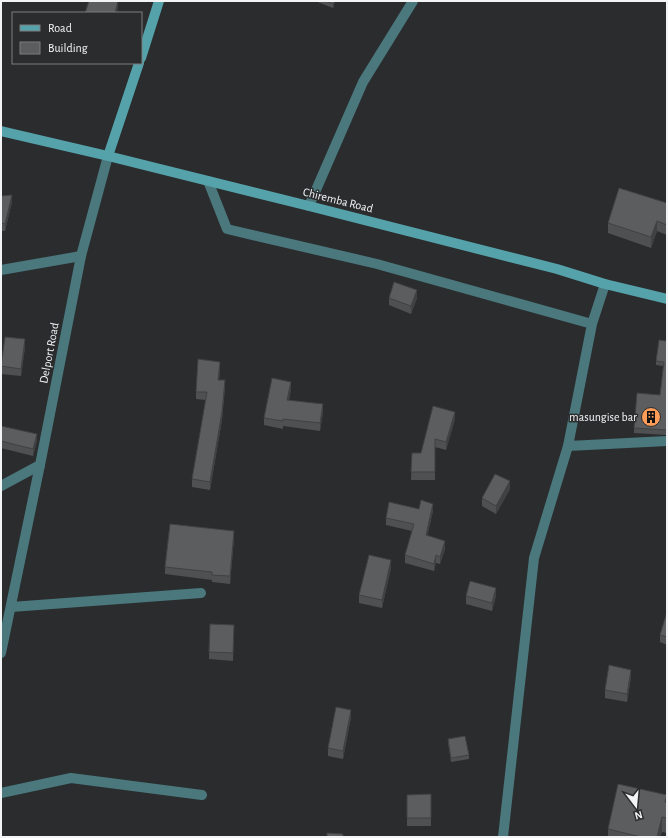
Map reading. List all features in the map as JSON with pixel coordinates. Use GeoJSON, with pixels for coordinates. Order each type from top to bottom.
{"type":"FeatureCollection","features":[{"type":"Feature","properties":{"kind":"main road"},"geometry":{"type":"LineString","coordinates":[[142,55],[159,1]]}},
{"type":"Feature","properties":{"kind":"main road","name":"Delport Road"},"geometry":{"type":"LineString","coordinates":[[108,156],[139,64]]}},
{"type":"Feature","properties":{"kind":"main road","name":"Chiremba Road"},"geometry":{"type":"LineString","coordinates":[[1,131],[309,206],[667,299]]}},
{"type":"Feature","properties":{"kind":"street"},"geometry":{"type":"LineString","coordinates":[[309,206],[363,82],[413,1]]}},
{"type":"Feature","properties":{"kind":"street","name":"Delport Road"},"geometry":{"type":"LineString","coordinates":[[1,653],[81,256],[108,156]]}},
{"type":"Feature","properties":{"kind":"street"},"geometry":{"type":"LineString","coordinates":[[208,181],[226,229],[377,264],[592,324]]}},
{"type":"Feature","properties":{"kind":"street"},"geometry":{"type":"LineString","coordinates":[[1,270],[81,256]]}},
{"type":"Feature","properties":{"kind":"street"},"geometry":{"type":"LineString","coordinates":[[503,837],[534,558],[568,446],[592,324],[605,284]]}},
{"type":"Feature","properties":{"kind":"street"},"geometry":{"type":"LineString","coordinates":[[568,446],[667,441]]}},
{"type":"Feature","properties":{"kind":"street"},"geometry":{"type":"LineString","coordinates":[[1,486],[40,465]]}},
{"type":"Feature","properties":{"kind":"street"},"geometry":{"type":"LineString","coordinates":[[11,607],[201,593]]}},
{"type":"Feature","properties":{"kind":"street"},"geometry":{"type":"LineString","coordinates":[[1,793],[71,778],[202,795]]}},
{"type":"Feature","properties":{"kind":"building"},"geometry":{"type":"Polygon","coordinates":[[[89,1],[118,1],[115,12],[85,12],[89,1]]]}},
{"type":"Feature","properties":{"kind":"building"},"geometry":{"type":"Polygon","coordinates":[[[326,1],[334,1],[333,4],[326,1]]]}},
{"type":"Feature","properties":{"kind":"building"},"geometry":{"type":"Polygon","coordinates":[[[619,188],[667,203],[667,225],[657,221],[651,237],[608,223],[619,188]]]}},
{"type":"Feature","properties":{"kind":"building"},"geometry":{"type":"Polygon","coordinates":[[[12,195],[5,224],[1,223],[1,196],[12,195]]]}},
{"type":"Feature","properties":{"kind":"building"},"geometry":{"type":"Polygon","coordinates":[[[394,282],[417,290],[411,306],[389,298],[394,282]]]}},
{"type":"Feature","properties":{"kind":"building"},"geometry":{"type":"Polygon","coordinates":[[[5,337],[25,339],[21,369],[1,366],[5,337]]]}},
{"type":"Feature","properties":{"kind":"building","name":"masungise bar"},"geometry":{"type":"Polygon","coordinates":[[[659,340],[667,341],[667,430],[634,428],[637,393],[660,395],[664,362],[656,361],[659,340]]]}},
{"type":"Feature","properties":{"kind":"building"},"geometry":{"type":"Polygon","coordinates":[[[198,359],[220,362],[218,380],[225,380],[222,412],[210,482],[192,479],[207,392],[196,392],[198,359]]]}},
{"type":"Feature","properties":{"kind":"building"},"geometry":{"type":"Polygon","coordinates":[[[272,378],[291,382],[287,400],[323,404],[320,423],[283,419],[283,421],[264,418],[272,378]]]}},
{"type":"Feature","properties":{"kind":"building"},"geometry":{"type":"Polygon","coordinates":[[[433,406],[455,412],[446,442],[435,439],[435,472],[411,472],[412,453],[421,453],[433,406]]]}},
{"type":"Feature","properties":{"kind":"building"},"geometry":{"type":"Polygon","coordinates":[[[1,426],[37,434],[33,449],[1,441],[1,426]]]}},
{"type":"Feature","properties":{"kind":"building"},"geometry":{"type":"Polygon","coordinates":[[[495,474],[510,481],[496,506],[482,498],[495,474]]]}},
{"type":"Feature","properties":{"kind":"building"},"geometry":{"type":"Polygon","coordinates":[[[421,500],[433,504],[426,535],[445,541],[440,557],[436,555],[434,564],[405,555],[414,524],[386,518],[389,502],[419,509],[421,500]]]}},
{"type":"Feature","properties":{"kind":"building"},"geometry":{"type":"Polygon","coordinates":[[[170,524],[234,531],[230,576],[212,575],[212,572],[165,567],[170,524]]]}},
{"type":"Feature","properties":{"kind":"building"},"geometry":{"type":"Polygon","coordinates":[[[369,555],[391,560],[382,600],[359,595],[369,555]]]}},
{"type":"Feature","properties":{"kind":"building"},"geometry":{"type":"Polygon","coordinates":[[[470,581],[496,588],[492,603],[466,596],[470,581]]]}},
{"type":"Feature","properties":{"kind":"building"},"geometry":{"type":"Polygon","coordinates":[[[667,612],[667,637],[660,635],[667,612]]]}},
{"type":"Feature","properties":{"kind":"building"},"geometry":{"type":"Polygon","coordinates":[[[210,624],[234,625],[233,653],[209,652],[210,624]]]}},
{"type":"Feature","properties":{"kind":"building"},"geometry":{"type":"Polygon","coordinates":[[[609,665],[631,670],[627,694],[605,690],[609,665]]]}},
{"type":"Feature","properties":{"kind":"building"},"geometry":{"type":"Polygon","coordinates":[[[336,707],[351,710],[343,751],[328,748],[336,707]]]}},
{"type":"Feature","properties":{"kind":"building"},"geometry":{"type":"Polygon","coordinates":[[[465,736],[469,755],[451,758],[448,739],[465,736]]]}},
{"type":"Feature","properties":{"kind":"building"},"geometry":{"type":"Polygon","coordinates":[[[618,784],[667,795],[665,802],[667,802],[667,818],[662,817],[657,837],[641,837],[608,829],[618,784]]]}},
{"type":"Feature","properties":{"kind":"building"},"geometry":{"type":"Polygon","coordinates":[[[431,794],[431,818],[407,818],[407,795],[431,794]]]}},
{"type":"Feature","properties":{"kind":"building"},"geometry":{"type":"Polygon","coordinates":[[[327,833],[343,834],[343,837],[327,837],[327,833]]]}},
{"type":"Feature","properties":{"kind":"place","name":"masungise bar"},"geometry":{"type":"Point","coordinates":[651,417]}}]}
